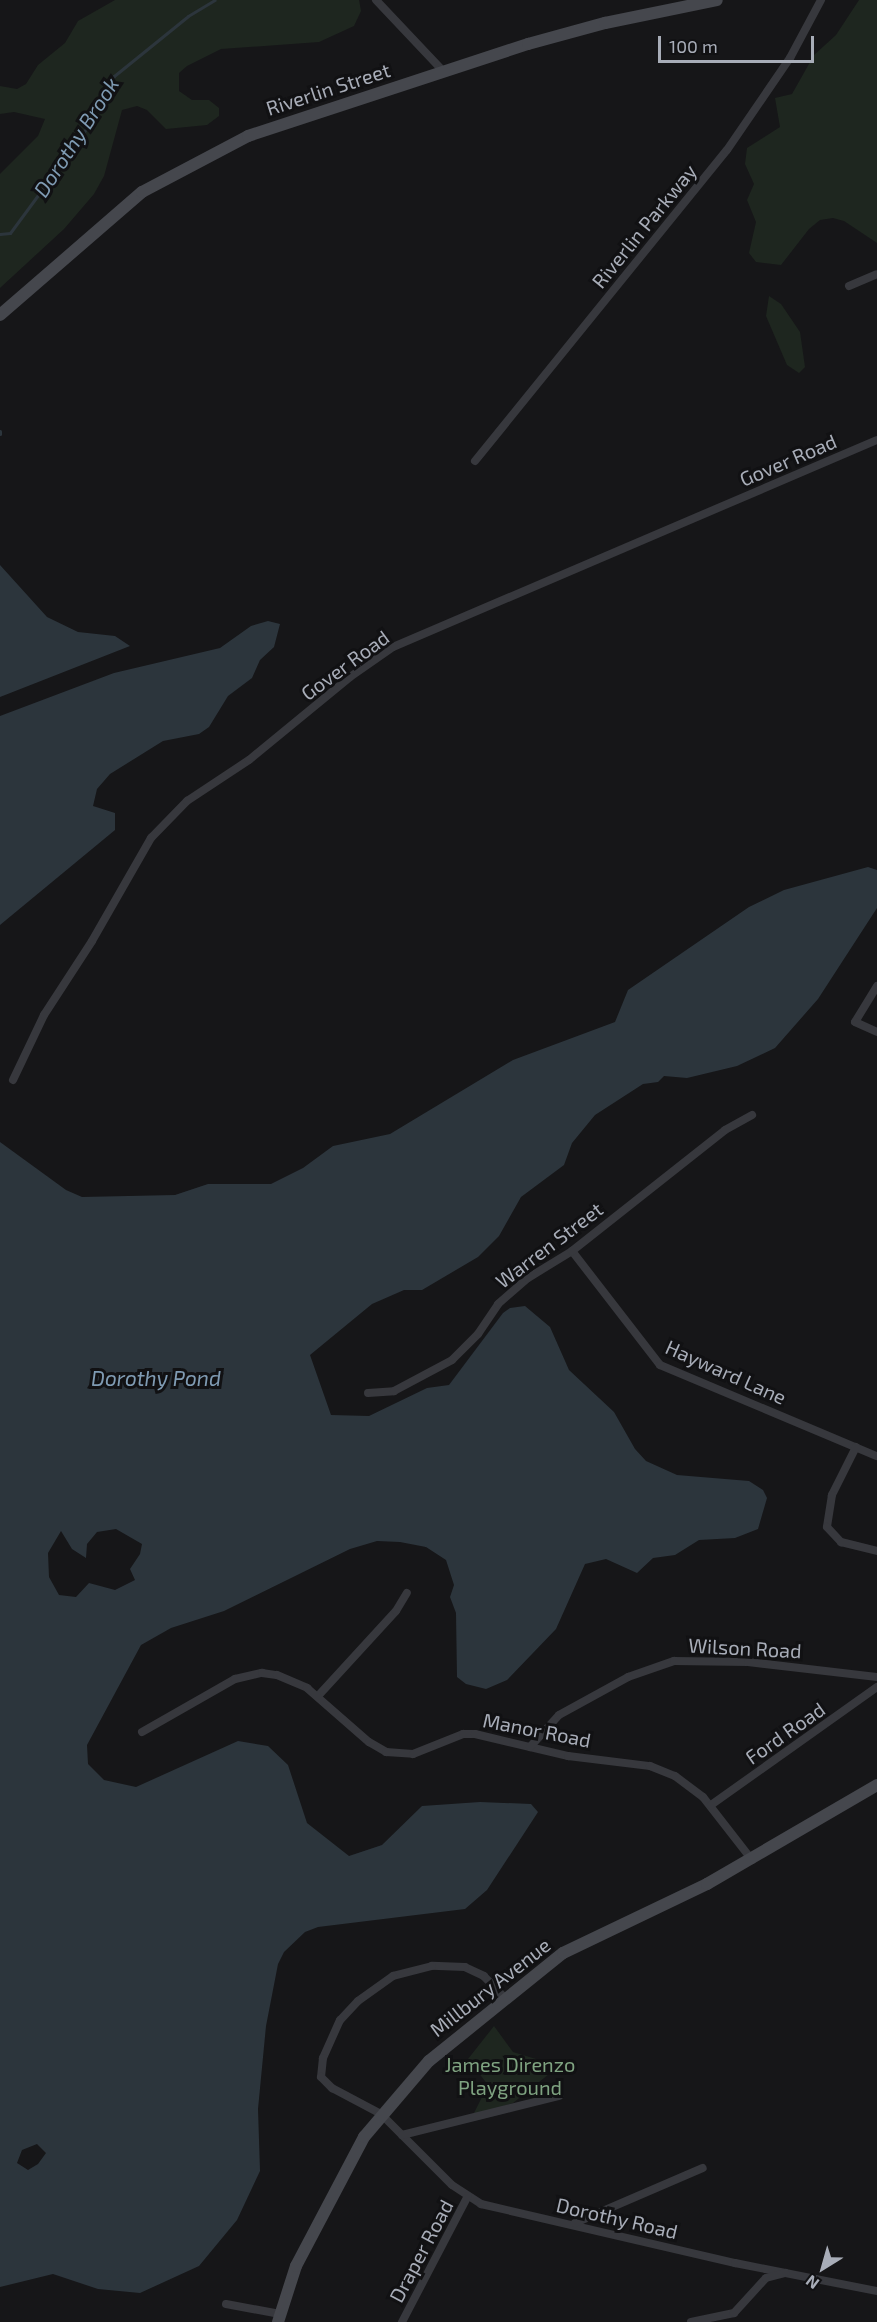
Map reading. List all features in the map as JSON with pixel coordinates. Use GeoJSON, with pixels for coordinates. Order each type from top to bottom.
{"type":"FeatureCollection","features":[{"type":"Feature","properties":{"kind":"main road","name":"Riverlin Street"},"geometry":{"type":"LineString","coordinates":[[0,315],[116,213],[172,173],[248,136],[605,23],[717,0]]}},
{"type":"Feature","properties":{"kind":"main road","name":"Millbury Avenue"},"geometry":{"type":"LineString","coordinates":[[279,2318],[296,2266],[327,2201],[381,2114],[429,2061],[504,1997],[572,1949],[752,1860],[877,1785]]}},
{"type":"Feature","properties":{"kind":"street"},"geometry":{"type":"LineString","coordinates":[[376,0],[445,73]]}},
{"type":"Feature","properties":{"kind":"street","name":"Riverlin Parkway"},"geometry":{"type":"LineString","coordinates":[[474,460],[727,150],[790,58],[821,0]]}},
{"type":"Feature","properties":{"kind":"street"},"geometry":{"type":"LineString","coordinates":[[849,285],[877,274]]}},
{"type":"Feature","properties":{"kind":"street","name":"Gover Road"},"geometry":{"type":"LineString","coordinates":[[13,1080],[44,1015],[92,941],[151,838],[187,801],[249,760],[350,677],[393,647],[877,440]]}},
{"type":"Feature","properties":{"kind":"street"},"geometry":{"type":"LineString","coordinates":[[877,986],[855,1022],[877,1032]]}},
{"type":"Feature","properties":{"kind":"street","name":"Warren Street"},"geometry":{"type":"LineString","coordinates":[[368,1393],[402,1388],[452,1360],[478,1334],[498,1304],[528,1278],[572,1251],[725,1130],[752,1115]]}},
{"type":"Feature","properties":{"kind":"street","name":"Hayward Lane"},"geometry":{"type":"LineString","coordinates":[[572,1251],[660,1365],[877,1456]]}},
{"type":"Feature","properties":{"kind":"street"},"geometry":{"type":"LineString","coordinates":[[856,1447],[832,1495],[827,1527],[841,1542],[877,1551]]}},
{"type":"Feature","properties":{"kind":"street"},"geometry":{"type":"LineString","coordinates":[[318,1696],[396,1611],[407,1593]]}},
{"type":"Feature","properties":{"kind":"street","name":"Wilson Road"},"geometry":{"type":"LineString","coordinates":[[530,1747],[559,1715],[627,1677],[674,1661],[748,1662],[877,1677]]}},
{"type":"Feature","properties":{"kind":"street","name":"Manor Road"},"geometry":{"type":"LineString","coordinates":[[142,1732],[210,1691],[249,1675],[269,1673],[288,1678],[318,1696],[369,1742],[386,1752],[413,1754],[475,1734],[568,1756],[650,1766],[685,1783],[711,1805],[752,1860]]}},
{"type":"Feature","properties":{"kind":"street","name":"Ford Road"},"geometry":{"type":"LineString","coordinates":[[711,1805],[877,1686]]}},
{"type":"Feature","properties":{"kind":"street","name":"Dorothy Road"},"geometry":{"type":"LineString","coordinates":[[504,1997],[476,1971],[452,1965],[432,1966],[381,1982],[340,2020],[326,2047],[321,2070],[325,2084],[381,2114],[452,2185],[468,2196],[500,2209],[574,2223],[735,2263],[791,2272],[877,2291]]}},
{"type":"Feature","properties":{"kind":"street"},"geometry":{"type":"LineString","coordinates":[[402,2135],[559,2096]]}},
{"type":"Feature","properties":{"kind":"street"},"geometry":{"type":"LineString","coordinates":[[574,2223],[703,2168]]}},
{"type":"Feature","properties":{"kind":"street","name":"Draper Road"},"geometry":{"type":"LineString","coordinates":[[402,2322],[468,2196]]}},
{"type":"Feature","properties":{"kind":"street"},"geometry":{"type":"LineString","coordinates":[[691,2322],[734,2313],[766,2277],[791,2272]]}},
{"type":"Feature","properties":{"kind":"street"},"geometry":{"type":"LineString","coordinates":[[226,2304],[279,2318]]}},
{"type":"Feature","properties":{"kind":"green space"},"geometry":{"type":"Polygon","coordinates":[[[115,0],[359,0],[361,11],[354,26],[319,42],[221,49],[187,66],[179,73],[179,91],[192,100],[209,100],[219,108],[219,116],[207,125],[166,129],[147,110],[137,106],[122,110],[104,176],[94,194],[64,229],[0,288],[0,174],[38,136],[45,119],[14,112],[0,114],[0,86],[17,89],[26,84],[38,65],[65,43],[78,21],[115,0]]]}},
{"type":"Feature","properties":{"kind":"green space"},"geometry":{"type":"Polygon","coordinates":[[[859,0],[877,0],[877,243],[844,221],[833,218],[820,220],[809,229],[781,265],[756,262],[749,253],[756,222],[747,200],[754,184],[745,164],[747,148],[780,127],[775,98],[792,94],[814,55],[836,35],[859,0]]]}},
{"type":"Feature","properties":{"kind":"green space"},"geometry":{"type":"Polygon","coordinates":[[[769,296],[781,304],[800,332],[805,367],[799,373],[787,365],[766,316],[769,296]]]}},
{"type":"Feature","properties":{"kind":"green space","name":"James Direnzo Playground"},"geometry":{"type":"Polygon","coordinates":[[[494,2026],[513,2052],[559,2066],[513,2103],[472,2117],[488,2085],[468,2059],[494,2026]]]}},
{"type":"Feature","properties":{"kind":"water"},"geometry":{"type":"Polygon","coordinates":[[[0,565],[47,617],[78,632],[115,636],[130,646],[0,697],[0,565]]]}},
{"type":"Feature","properties":{"kind":"water"},"geometry":{"type":"Polygon","coordinates":[[[268,621],[280,624],[274,647],[260,660],[252,678],[228,696],[209,727],[199,734],[163,741],[110,774],[97,789],[93,806],[115,813],[115,830],[0,925],[0,716],[114,673],[220,648],[251,626],[268,621]]]}},
{"type":"Feature","properties":{"kind":"water","name":"Dorothy Pond"},"geometry":{"type":"Polygon","coordinates":[[[868,867],[877,870],[877,908],[818,999],[775,1048],[737,1066],[687,1078],[664,1076],[658,1082],[643,1084],[595,1115],[572,1143],[564,1165],[521,1197],[499,1236],[478,1257],[422,1290],[404,1290],[372,1304],[310,1355],[331,1415],[369,1416],[427,1388],[449,1385],[503,1313],[510,1308],[525,1306],[550,1327],[569,1370],[614,1412],[635,1449],[646,1461],[677,1475],[749,1481],[763,1490],[767,1498],[758,1529],[735,1538],[699,1540],[675,1555],[653,1558],[637,1573],[606,1559],[585,1564],[556,1629],[507,1680],[486,1689],[466,1684],[457,1677],[456,1613],[450,1597],[454,1585],[446,1560],[426,1547],[400,1542],[377,1541],[350,1549],[224,1611],[171,1628],[141,1645],[87,1745],[88,1764],[104,1780],[136,1787],[238,1741],[268,1746],[288,1765],[307,1823],[349,1856],[382,1845],[422,1806],[480,1802],[531,1804],[538,1812],[487,1890],[465,1909],[318,1927],[305,1932],[284,1952],[278,1964],[266,2026],[258,2109],[260,2171],[237,2220],[199,2266],[140,2293],[98,2289],[53,2274],[0,2287],[0,1142],[66,1190],[82,1197],[175,1195],[208,1184],[271,1184],[303,1168],[333,1146],[390,1134],[513,1060],[615,1022],[628,990],[749,907],[784,890],[868,867]],[[116,1529],[97,1532],[87,1544],[86,1558],[72,1549],[61,1531],[48,1553],[49,1577],[59,1595],[76,1597],[89,1583],[115,1590],[135,1580],[130,1569],[140,1554],[142,1544],[116,1529]],[[37,2144],[22,2150],[17,2163],[28,2170],[38,2164],[46,2153],[37,2144]]]}},
{"type":"Feature","properties":{"kind":"waterway","name":"Dorothy Brook"},"geometry":{"type":"LineString","coordinates":[[0,234],[10,233],[83,134],[114,76],[188,16],[215,0]]}}]}
